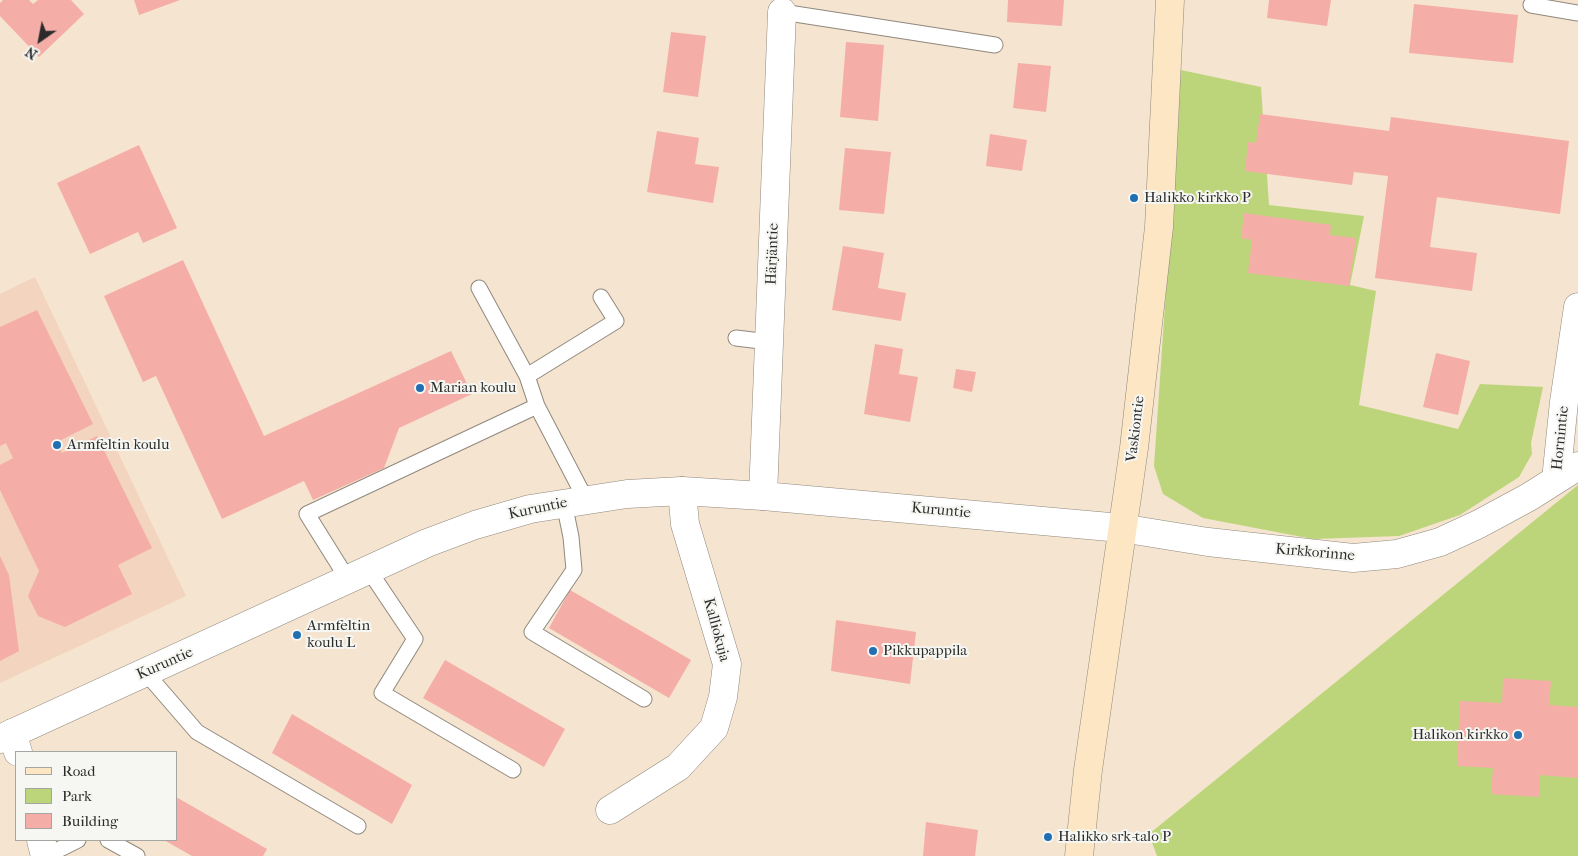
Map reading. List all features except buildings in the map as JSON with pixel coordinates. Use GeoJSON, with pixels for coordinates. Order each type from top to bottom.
{"type":"FeatureCollection","features":[{"type":"Feature","properties":{"kind":"main road","name":"Vaskiontie"},"geometry":{"type":"LineString","coordinates":[[1079,856],[1088,770],[1121,528],[1134,448],[1159,227],[1170,0]]}},
{"type":"Feature","properties":{"kind":"street","name":"Härjäntie"},"geometry":{"type":"LineString","coordinates":[[763,496],[782,12]]}},
{"type":"Feature","properties":{"kind":"street","name":"Hornintie"},"geometry":{"type":"LineString","coordinates":[[1567,473],[1564,402],[1578,307]]}},
{"type":"Feature","properties":{"kind":"street","name":"Kirkkorinne"},"geometry":{"type":"LineString","coordinates":[[1121,528],[1208,542],[1353,558],[1397,554],[1440,542],[1479,524],[1567,473]]}},
{"type":"Feature","properties":{"kind":"street","name":"Kuruntie"},"geometry":{"type":"LineString","coordinates":[[10,741],[146,673],[357,574],[475,524],[530,509],[627,494],[682,491],[763,496],[1121,528]]}},
{"type":"Feature","properties":{"kind":"street","name":"Kalliokuja"},"geometry":{"type":"LineString","coordinates":[[610,810],[678,767],[714,728],[723,696],[727,664],[685,524],[682,491]]}},
{"type":"Feature","properties":{"kind":"street"},"geometry":{"type":"LineString","coordinates":[[41,841],[46,856]]}},
{"type":"Feature","properties":{"kind":"lane"},"geometry":{"type":"LineString","coordinates":[[1532,5],[1578,13]]}},
{"type":"Feature","properties":{"kind":"lane"},"geometry":{"type":"LineString","coordinates":[[782,12],[995,45]]}},
{"type":"Feature","properties":{"kind":"lane"},"geometry":{"type":"LineString","coordinates":[[479,288],[526,376],[575,502],[571,537],[574,570],[532,632],[644,700]]}},
{"type":"Feature","properties":{"kind":"lane"},"geometry":{"type":"LineString","coordinates":[[526,376],[616,321],[601,297]]}},
{"type":"Feature","properties":{"kind":"lane"},"geometry":{"type":"LineString","coordinates":[[736,338],[769,342]]}},
{"type":"Feature","properties":{"kind":"lane"},"geometry":{"type":"LineString","coordinates":[[513,770],[382,693],[415,639],[307,514],[537,406]]}},
{"type":"Feature","properties":{"kind":"lane"},"geometry":{"type":"LineString","coordinates":[[146,673],[197,732],[358,826]]}},
{"type":"Feature","properties":{"kind":"lane"},"geometry":{"type":"LineString","coordinates":[[46,856],[76,841]]}},
{"type":"Feature","properties":{"kind":"lane"},"geometry":{"type":"LineString","coordinates":[[110,841],[137,856]]}},
{"type":"Feature","properties":{"kind":"shaded area","name":"Armfeltin koulu"},"geometry":{"type":"Polygon","coordinates":[[[35,277],[186,596],[0,683],[0,294],[35,277]]]}},
{"type":"Feature","properties":{"kind":"green space"},"geometry":{"type":"Polygon","coordinates":[[[1181,70],[1261,87],[1269,205],[1364,216],[1350,285],[1376,291],[1359,405],[1458,429],[1480,384],[1543,387],[1531,443],[1532,454],[1519,477],[1460,515],[1399,536],[1313,539],[1203,518],[1163,494],[1154,466],[1181,70]]]}},
{"type":"Feature","properties":{"kind":"green space"},"geometry":{"type":"Polygon","coordinates":[[[1578,485],[1578,856],[1157,856],[1149,834],[1578,485]]]}},
{"type":"Feature","properties":{"kind":"place","name":"Halikko kirkko P"},"geometry":{"type":"Point","coordinates":[1134,198]}},
{"type":"Feature","properties":{"kind":"place","name":"Marian koulu"},"geometry":{"type":"Point","coordinates":[420,388]}},
{"type":"Feature","properties":{"kind":"place","name":"Armfeltin koulu"},"geometry":{"type":"Point","coordinates":[57,445]}},
{"type":"Feature","properties":{"kind":"place","name":"Armfeltin koulu L"},"geometry":{"type":"Point","coordinates":[297,635]}},
{"type":"Feature","properties":{"kind":"place","name":"Pikkupappila"},"geometry":{"type":"Point","coordinates":[873,651]}},
{"type":"Feature","properties":{"kind":"place","name":"Halikon kirkko"},"geometry":{"type":"Point","coordinates":[1518,735]}},
{"type":"Feature","properties":{"kind":"place","name":"Halikko srk-talo P"},"geometry":{"type":"Point","coordinates":[1048,837]}}]}
